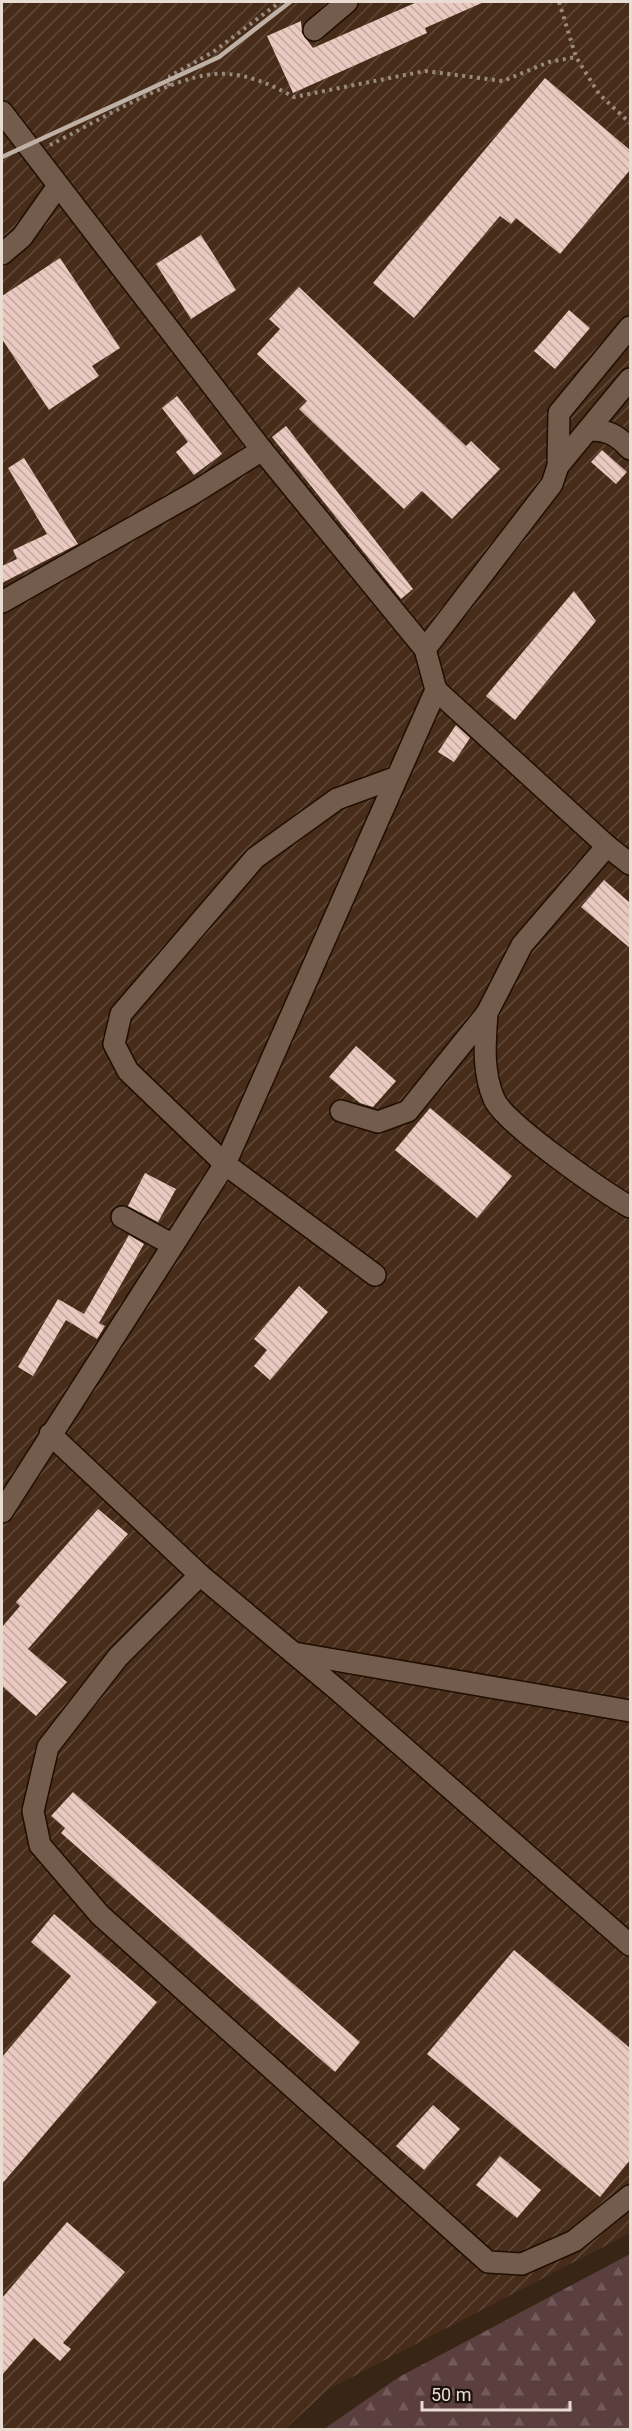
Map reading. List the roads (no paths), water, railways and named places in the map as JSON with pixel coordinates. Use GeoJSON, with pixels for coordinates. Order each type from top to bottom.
{"type":"FeatureCollection","features":[{"type":"Feature","properties":{"kind":"street"},"geometry":{"type":"LineString","coordinates":[[314,30],[347,2]]}},
{"type":"Feature","properties":{"kind":"street"},"geometry":{"type":"LineString","coordinates":[[2,112],[262,450],[425,649],[436,690],[630,864]]}},
{"type":"Feature","properties":{"kind":"street"},"geometry":{"type":"LineString","coordinates":[[2,254],[22,237],[58,186]]}},
{"type":"Feature","properties":{"kind":"street"},"geometry":{"type":"LineString","coordinates":[[425,649],[552,484],[558,466],[559,414],[630,327]]}},
{"type":"Feature","properties":{"kind":"street"},"geometry":{"type":"LineString","coordinates":[[558,466],[630,379]]}},
{"type":"Feature","properties":{"kind":"street"},"geometry":{"type":"LineString","coordinates":[[590,430],[604,430],[619,437],[630,449]]}},
{"type":"Feature","properties":{"kind":"street"},"geometry":{"type":"LineString","coordinates":[[2,602],[192,494],[262,450]]}},
{"type":"Feature","properties":{"kind":"street"},"geometry":{"type":"LineString","coordinates":[[2,1512],[225,1164],[436,690]]}},
{"type":"Feature","properties":{"kind":"street"},"geometry":{"type":"LineString","coordinates":[[375,1275],[225,1164],[128,1071],[114,1044],[121,1014],[255,858],[337,799],[397,777]]}},
{"type":"Feature","properties":{"kind":"street"},"geometry":{"type":"LineString","coordinates":[[341,1111],[378,1122],[408,1111],[487,1013],[522,945],[608,846]]}},
{"type":"Feature","properties":{"kind":"street"},"geometry":{"type":"LineString","coordinates":[[487,1013],[483,1059],[494,1101],[522,1130],[630,1207]]}},
{"type":"Feature","properties":{"kind":"street"},"geometry":{"type":"LineString","coordinates":[[122,1217],[173,1245]]}},
{"type":"Feature","properties":{"kind":"street"},"geometry":{"type":"LineString","coordinates":[[50,1434],[200,1575],[294,1653],[630,1945]]}},
{"type":"Feature","properties":{"kind":"street"},"geometry":{"type":"LineString","coordinates":[[200,1575],[118,1657],[48,1747],[33,1811],[40,1845],[100,1915],[488,2262],[522,2264],[574,2241],[630,2196]]}},
{"type":"Feature","properties":{"kind":"street"},"geometry":{"type":"LineString","coordinates":[[294,1653],[630,1711]]}},
{"type":"Feature","properties":{"kind":"railway"},"geometry":{"type":"LineString","coordinates":[[2,157],[219,57],[290,2]]}}]}
